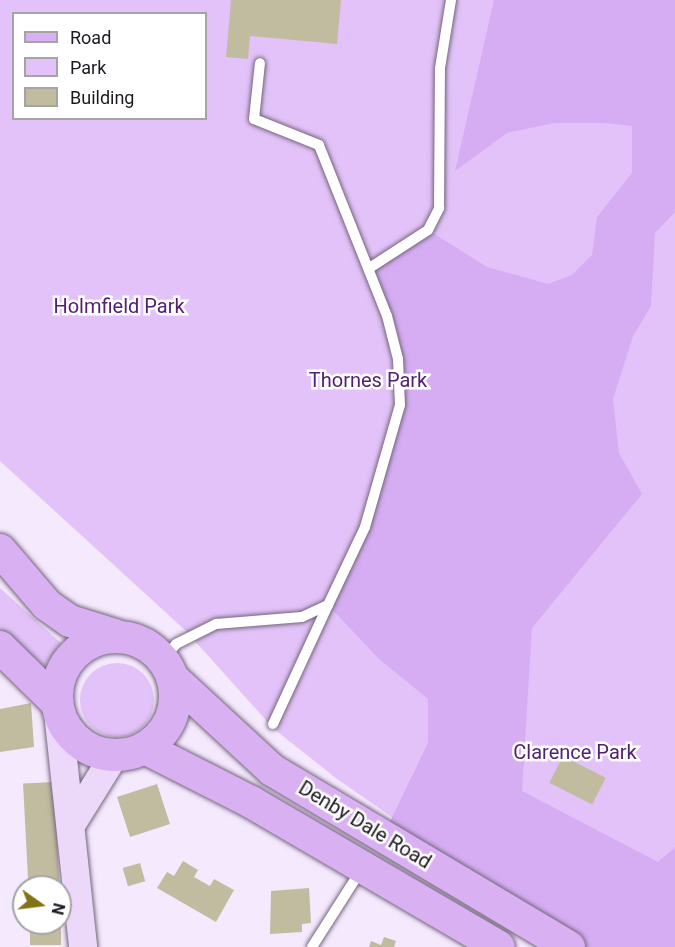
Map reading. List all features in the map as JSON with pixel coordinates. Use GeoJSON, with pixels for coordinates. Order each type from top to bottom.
{"type":"FeatureCollection","features":[{"type":"Feature","properties":{"kind":"main road"},"geometry":{"type":"LineString","coordinates":[[0,550],[47,605],[70,621],[115,635],[137,639],[170,670],[167,724],[145,748],[114,756],[72,741],[57,711],[0,647]]}},
{"type":"Feature","properties":{"kind":"main road"},"geometry":{"type":"LineString","coordinates":[[57,711],[74,655],[96,639],[115,635]]}},
{"type":"Feature","properties":{"kind":"main road","name":"Denby Dale Road"},"geometry":{"type":"LineString","coordinates":[[170,670],[272,770],[569,947]]}},
{"type":"Feature","properties":{"kind":"main road","name":"Denby Dale Road"},"geometry":{"type":"LineString","coordinates":[[145,748],[363,867],[499,947]]}},
{"type":"Feature","properties":{"kind":"street"},"geometry":{"type":"LineString","coordinates":[[57,711],[83,947]]}},
{"type":"Feature","properties":{"kind":"street"},"geometry":{"type":"LineString","coordinates":[[71,825],[114,756]]}},
{"type":"Feature","properties":{"kind":"lane"},"geometry":{"type":"LineString","coordinates":[[371,267],[428,230],[439,208],[440,68],[451,0]]}},
{"type":"Feature","properties":{"kind":"lane"},"geometry":{"type":"LineString","coordinates":[[260,63],[254,119],[319,145],[371,267],[398,359],[400,405],[365,527],[273,724]]}},
{"type":"Feature","properties":{"kind":"lane"},"geometry":{"type":"LineString","coordinates":[[170,670],[176,644],[216,624],[302,616],[328,605]]}},
{"type":"Feature","properties":{"kind":"lane"},"geometry":{"type":"LineString","coordinates":[[312,947],[363,867]]}},
{"type":"Feature","properties":{"kind":"green space","name":"Thornes Park"},"geometry":{"type":"Polygon","coordinates":[[[0,0],[675,0],[675,947],[392,817],[337,779],[274,729],[185,630],[0,461],[0,0]]]}},
{"type":"Feature","properties":{"kind":"green space"},"geometry":{"type":"Polygon","coordinates":[[[0,588],[61,643],[44,666],[0,629],[0,588]]]}},
{"type":"Feature","properties":{"kind":"green space"},"geometry":{"type":"Polygon","coordinates":[[[117,663],[131,666],[143,674],[151,686],[154,700],[151,714],[143,726],[131,734],[117,737],[103,734],[91,726],[83,714],[80,700],[83,686],[91,674],[103,666],[117,663]]]}},
{"type":"Feature","properties":{"kind":"shaded area"},"geometry":{"type":"Polygon","coordinates":[[[494,0],[675,0],[675,212],[655,233],[651,306],[633,336],[613,399],[619,453],[642,494],[532,628],[522,791],[658,862],[675,847],[675,947],[569,947],[383,836],[428,743],[428,699],[379,659],[328,605],[365,527],[400,405],[398,359],[371,267],[428,230],[487,267],[548,284],[572,275],[592,255],[597,217],[632,173],[632,126],[605,123],[554,123],[507,133],[455,171],[494,0]]]}},
{"type":"Feature","properties":{"kind":"building"},"geometry":{"type":"Polygon","coordinates":[[[231,0],[341,0],[337,44],[250,36],[248,59],[226,57],[231,0]]]}},
{"type":"Feature","properties":{"kind":"building"},"geometry":{"type":"Polygon","coordinates":[[[31,703],[34,747],[0,752],[0,709],[31,703]]]}},
{"type":"Feature","properties":{"kind":"building"},"geometry":{"type":"Polygon","coordinates":[[[563,756],[606,778],[592,805],[549,783],[563,756]]]}},
{"type":"Feature","properties":{"kind":"building"},"geometry":{"type":"Polygon","coordinates":[[[54,782],[59,875],[28,875],[23,784],[54,782]]]}},
{"type":"Feature","properties":{"kind":"building"},"geometry":{"type":"Polygon","coordinates":[[[157,784],[170,824],[130,837],[117,797],[157,784]]]}},
{"type":"Feature","properties":{"kind":"building"},"geometry":{"type":"Polygon","coordinates":[[[183,861],[198,870],[194,877],[201,881],[210,886],[214,879],[234,890],[216,922],[157,888],[167,872],[174,876],[183,861]]]}},
{"type":"Feature","properties":{"kind":"building"},"geometry":{"type":"Polygon","coordinates":[[[140,863],[145,881],[128,886],[123,868],[140,863]]]}},
{"type":"Feature","properties":{"kind":"building"},"geometry":{"type":"Polygon","coordinates":[[[309,888],[311,923],[302,924],[302,932],[270,934],[271,891],[309,888]]]}},
{"type":"Feature","properties":{"kind":"building"},"geometry":{"type":"Polygon","coordinates":[[[30,935],[61,935],[61,945],[30,945],[30,935]]]}},
{"type":"Feature","properties":{"kind":"building"},"geometry":{"type":"Polygon","coordinates":[[[384,937],[396,941],[394,947],[369,947],[371,941],[381,945],[384,937]]]}},
{"type":"Feature","properties":{"kind":"park label","name":"Holmfield Park"},"geometry":{"type":"Point","coordinates":[119,306]}},
{"type":"Feature","properties":{"kind":"park label","name":"Clarence Park"},"geometry":{"type":"Point","coordinates":[575,752]}}]}
